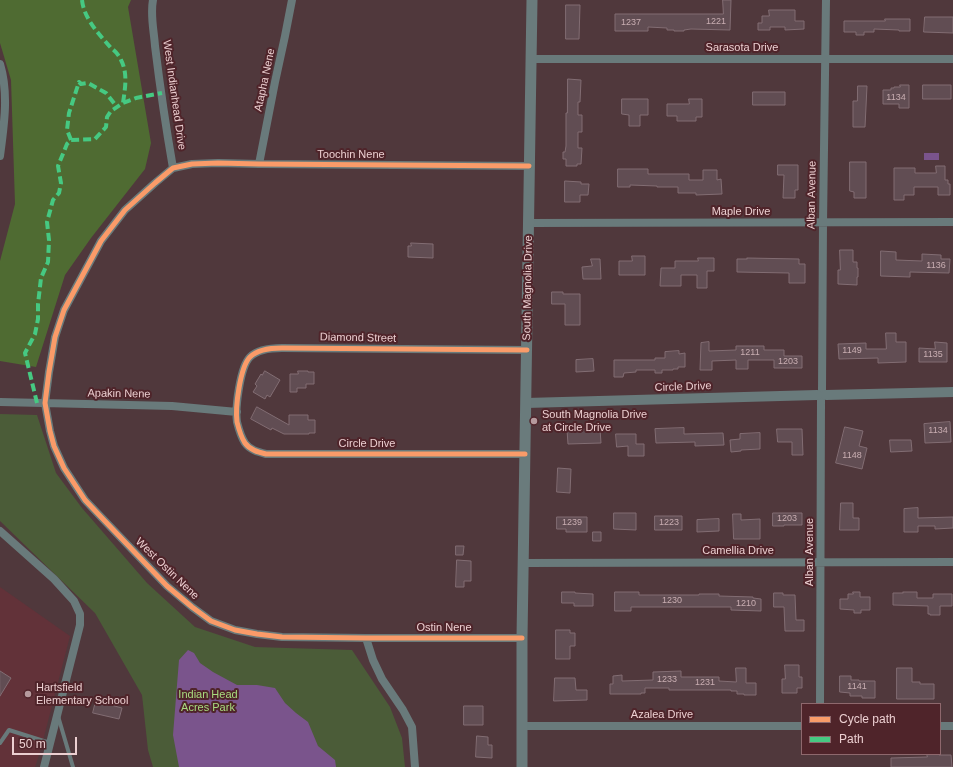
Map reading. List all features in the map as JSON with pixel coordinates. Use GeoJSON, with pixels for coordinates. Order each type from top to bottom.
{"type":"FeatureCollection","features":[{"type":"Feature","properties":{"kind":"main road","name":"South Magnolia Drive"},"geometry":{"type":"LineString","coordinates":[[522,767],[522,638],[532,0]]}},
{"type":"Feature","properties":{"kind":"street","name":"West Indianhead Drive"},"geometry":{"type":"LineString","coordinates":[[153,0],[152,13],[157,59],[169,147],[174,168]]}},
{"type":"Feature","properties":{"kind":"street","name":"Atapha Nene"},"geometry":{"type":"LineString","coordinates":[[259,164],[292,0]]}},
{"type":"Feature","properties":{"kind":"street","name":"Alban Avenue"},"geometry":{"type":"LineString","coordinates":[[820,703],[820,562],[826,0]]}},
{"type":"Feature","properties":{"kind":"street","name":"Sarasota Drive"},"geometry":{"type":"LineString","coordinates":[[531,59],[953,59]]}},
{"type":"Feature","properties":{"kind":"street"},"geometry":{"type":"LineString","coordinates":[[0,64],[5,94],[0,156]]}},
{"type":"Feature","properties":{"kind":"street","name":"Toochin Nene"},"geometry":{"type":"LineString","coordinates":[[174,168],[192,164],[218,163],[529,166]]}},
{"type":"Feature","properties":{"kind":"street"},"geometry":{"type":"LineString","coordinates":[[46,403],[54,344],[64,310],[100,241],[125,210],[174,168]]}},
{"type":"Feature","properties":{"kind":"street","name":"Maple Drive"},"geometry":{"type":"LineString","coordinates":[[529,223],[953,222]]}},
{"type":"Feature","properties":{"kind":"street","name":"Diamond Street"},"geometry":{"type":"LineString","coordinates":[[237,412],[242,372],[250,356],[268,348],[526,350]]}},
{"type":"Feature","properties":{"kind":"street","name":"Circle Drive"},"geometry":{"type":"LineString","coordinates":[[526,403],[953,392]]}},
{"type":"Feature","properties":{"kind":"street","name":"Apakin Nene"},"geometry":{"type":"LineString","coordinates":[[0,402],[172,406],[237,412]]}},
{"type":"Feature","properties":{"kind":"street","name":"West Ostin Nene"},"geometry":{"type":"LineString","coordinates":[[46,403],[54,446],[64,468],[86,500],[167,586],[211,621],[235,630],[282,637],[366,638]]}},
{"type":"Feature","properties":{"kind":"street","name":"Circle Drive"},"geometry":{"type":"LineString","coordinates":[[237,412],[237,422],[246,444],[253,450],[266,454],[525,454]]}},
{"type":"Feature","properties":{"kind":"street"},"geometry":{"type":"LineString","coordinates":[[0,531],[54,579],[74,601],[80,614],[80,625],[44,767]]}},
{"type":"Feature","properties":{"kind":"street","name":"Camellia Drive"},"geometry":{"type":"LineString","coordinates":[[524,562],[953,562]]}},
{"type":"Feature","properties":{"kind":"street"},"geometry":{"type":"LineString","coordinates":[[366,638],[373,660],[382,679],[403,710],[412,727],[415,767]]}},
{"type":"Feature","properties":{"kind":"street","name":"Ostin Nene"},"geometry":{"type":"LineString","coordinates":[[366,638],[522,638]]}},
{"type":"Feature","properties":{"kind":"street","name":"Azalea Drive"},"geometry":{"type":"LineString","coordinates":[[521,726],[801,726]]}},
{"type":"Feature","properties":{"kind":"street"},"geometry":{"type":"LineString","coordinates":[[941,726],[953,726]]}},
{"type":"Feature","properties":{"kind":"lane"},"geometry":{"type":"LineString","coordinates":[[58,713],[73,767]]}},
{"type":"Feature","properties":{"kind":"lane"},"geometry":{"type":"LineString","coordinates":[[0,744],[9,730],[50,743]]}},
{"type":"Feature","properties":{"kind":"shaded area"},"geometry":{"type":"Polygon","coordinates":[[[924,153],[939,153],[939,160],[924,160],[924,153]]]}},
{"type":"Feature","properties":{"kind":"shaded area","name":"Hartsfield Elementary School"},"geometry":{"type":"Polygon","coordinates":[[[0,587],[70,636],[35,767],[0,767],[0,587]]]}},
{"type":"Feature","properties":{"kind":"shaded area"},"geometry":{"type":"Polygon","coordinates":[[[188,650],[194,653],[200,663],[237,685],[257,685],[275,688],[285,703],[308,722],[318,746],[335,760],[336,767],[179,767],[173,735],[179,660],[188,650]]]}},
{"type":"Feature","properties":{"kind":"green space"},"geometry":{"type":"Polygon","coordinates":[[[0,0],[131,0],[128,7],[151,143],[145,169],[91,238],[65,275],[36,367],[0,361],[0,261],[15,204],[11,80],[0,43],[0,0]]]}},
{"type":"Feature","properties":{"kind":"green space","name":"Indian Head Acres Park"},"geometry":{"type":"Polygon","coordinates":[[[0,414],[37,415],[56,473],[82,508],[147,583],[195,627],[255,647],[352,650],[390,707],[402,738],[405,767],[153,767],[148,750],[142,695],[95,613],[0,521],[0,414]]]}},
{"type":"Feature","properties":{"kind":"building"},"geometry":{"type":"Polygon","coordinates":[[[723,0],[731,0],[730,30],[691,29],[674,31],[667,30],[667,28],[648,27],[648,31],[615,31],[615,14],[723,14],[723,0]]]}},
{"type":"Feature","properties":{"kind":"building"},"geometry":{"type":"Polygon","coordinates":[[[566,5],[580,5],[579,39],[566,39],[566,5]]]}},
{"type":"Feature","properties":{"kind":"building"},"geometry":{"type":"Polygon","coordinates":[[[769,10],[795,10],[795,21],[804,21],[804,29],[785,30],[785,27],[770,27],[770,30],[758,30],[758,23],[762,23],[762,16],[769,16],[769,10]]]}},
{"type":"Feature","properties":{"kind":"building"},"geometry":{"type":"Polygon","coordinates":[[[925,17],[953,17],[953,33],[924,32],[925,17]]]}},
{"type":"Feature","properties":{"kind":"building"},"geometry":{"type":"Polygon","coordinates":[[[885,19],[910,19],[910,31],[874,29],[874,32],[864,32],[864,35],[856,35],[856,32],[844,32],[844,21],[885,21],[885,19]]]}},
{"type":"Feature","properties":{"kind":"building"},"geometry":{"type":"Polygon","coordinates":[[[568,79],[581,80],[578,115],[582,115],[582,132],[578,132],[578,148],[582,148],[581,164],[577,164],[577,166],[566,166],[566,159],[563,159],[563,152],[565,152],[566,146],[568,79]]]}},
{"type":"Feature","properties":{"kind":"building"},"geometry":{"type":"Polygon","coordinates":[[[900,85],[909,85],[909,108],[899,108],[899,104],[883,104],[883,90],[891,90],[891,88],[894,87],[900,87],[900,85]]]}},
{"type":"Feature","properties":{"kind":"building"},"geometry":{"type":"Polygon","coordinates":[[[923,85],[951,85],[951,99],[923,99],[923,85]]]}},
{"type":"Feature","properties":{"kind":"building"},"geometry":{"type":"Polygon","coordinates":[[[858,86],[867,86],[865,127],[853,127],[853,101],[857,101],[858,86]]]}},
{"type":"Feature","properties":{"kind":"building"},"geometry":{"type":"Polygon","coordinates":[[[753,92],[785,92],[785,105],[753,105],[753,92]]]}},
{"type":"Feature","properties":{"kind":"building"},"geometry":{"type":"Polygon","coordinates":[[[622,99],[648,99],[648,115],[640,115],[640,126],[629,126],[629,115],[622,114],[622,99]]]}},
{"type":"Feature","properties":{"kind":"building"},"geometry":{"type":"Polygon","coordinates":[[[689,99],[702,99],[702,117],[696,117],[696,121],[677,121],[677,116],[667,116],[667,104],[689,104],[689,99]]]}},
{"type":"Feature","properties":{"kind":"building"},"geometry":{"type":"Polygon","coordinates":[[[850,162],[866,162],[866,198],[854,198],[854,192],[850,191],[850,162]]]}},
{"type":"Feature","properties":{"kind":"building"},"geometry":{"type":"Polygon","coordinates":[[[778,165],[798,165],[798,190],[795,190],[795,198],[783,198],[784,175],[778,175],[778,165]]]}},
{"type":"Feature","properties":{"kind":"building"},"geometry":{"type":"Polygon","coordinates":[[[936,166],[945,166],[945,180],[948,180],[948,184],[950,184],[950,195],[938,195],[938,187],[914,187],[914,195],[904,195],[904,200],[894,200],[894,168],[915,168],[915,173],[936,173],[936,166]]]}},
{"type":"Feature","properties":{"kind":"building"},"geometry":{"type":"Polygon","coordinates":[[[618,169],[648,169],[648,174],[689,174],[689,180],[703,180],[703,170],[717,170],[717,180],[721,179],[722,194],[696,195],[696,193],[678,193],[678,187],[630,185],[630,187],[618,187],[618,169]]]}},
{"type":"Feature","properties":{"kind":"building"},"geometry":{"type":"Polygon","coordinates":[[[565,181],[589,184],[588,195],[580,195],[580,202],[565,202],[565,181]]]}},
{"type":"Feature","properties":{"kind":"building"},"geometry":{"type":"Polygon","coordinates":[[[411,243],[433,244],[433,258],[408,257],[408,246],[411,246],[411,243]]]}},
{"type":"Feature","properties":{"kind":"building"},"geometry":{"type":"Polygon","coordinates":[[[840,250],[853,250],[853,262],[857,262],[858,268],[857,285],[838,284],[840,250]]]}},
{"type":"Feature","properties":{"kind":"building"},"geometry":{"type":"Polygon","coordinates":[[[881,251],[896,252],[896,260],[922,261],[922,254],[941,255],[941,259],[950,259],[949,273],[910,272],[910,277],[881,276],[881,251]]]}},
{"type":"Feature","properties":{"kind":"building"},"geometry":{"type":"Polygon","coordinates":[[[632,256],[645,256],[645,275],[619,275],[619,261],[632,261],[632,256]]]}},
{"type":"Feature","properties":{"kind":"building"},"geometry":{"type":"Polygon","coordinates":[[[698,258],[714,258],[714,271],[707,271],[707,288],[697,288],[697,275],[681,275],[681,286],[660,286],[661,268],[675,268],[675,261],[698,261],[698,258]]]}},
{"type":"Feature","properties":{"kind":"building"},"geometry":{"type":"Polygon","coordinates":[[[591,259],[600,259],[601,279],[583,279],[582,267],[592,266],[591,259]]]}},
{"type":"Feature","properties":{"kind":"building"},"geometry":{"type":"Polygon","coordinates":[[[737,259],[799,259],[799,264],[805,264],[805,283],[789,283],[789,273],[737,272],[737,259]]]}},
{"type":"Feature","properties":{"kind":"building"},"geometry":{"type":"Polygon","coordinates":[[[552,292],[563,292],[563,294],[580,294],[580,325],[565,325],[565,304],[552,304],[552,292]]]}},
{"type":"Feature","properties":{"kind":"building"},"geometry":{"type":"Polygon","coordinates":[[[886,333],[896,333],[896,342],[906,342],[906,362],[878,363],[878,358],[839,359],[838,344],[866,343],[866,349],[886,349],[886,333]]]}},
{"type":"Feature","properties":{"kind":"building"},"geometry":{"type":"Polygon","coordinates":[[[709,342],[709,351],[736,350],[736,346],[764,346],[764,350],[784,350],[784,356],[802,356],[802,368],[774,368],[774,360],[748,360],[748,369],[736,369],[736,360],[712,361],[712,370],[700,370],[701,343],[709,342]]]}},
{"type":"Feature","properties":{"kind":"building"},"geometry":{"type":"Polygon","coordinates":[[[935,342],[947,343],[947,362],[919,362],[919,348],[935,349],[935,342]]]}},
{"type":"Feature","properties":{"kind":"building"},"geometry":{"type":"Polygon","coordinates":[[[679,351],[679,354],[685,353],[685,367],[678,367],[678,369],[673,370],[662,370],[662,373],[655,373],[655,370],[636,370],[636,372],[624,373],[623,377],[614,377],[614,360],[655,360],[655,358],[665,358],[665,352],[679,351]]]}},
{"type":"Feature","properties":{"kind":"building"},"geometry":{"type":"Polygon","coordinates":[[[593,359],[594,371],[576,372],[576,360],[593,359]]]}},
{"type":"Feature","properties":{"kind":"building"},"geometry":{"type":"Polygon","coordinates":[[[265,371],[280,380],[270,397],[267,395],[265,399],[253,392],[257,386],[255,384],[261,374],[262,375],[265,371]]]}},
{"type":"Feature","properties":{"kind":"building"},"geometry":{"type":"Polygon","coordinates":[[[298,371],[314,372],[314,384],[306,384],[306,388],[297,388],[297,392],[290,392],[290,374],[298,374],[298,371]]]}},
{"type":"Feature","properties":{"kind":"building"},"geometry":{"type":"Polygon","coordinates":[[[257,407],[289,425],[289,415],[308,415],[308,420],[315,420],[315,433],[284,434],[272,428],[271,430],[251,419],[257,407]]]}},
{"type":"Feature","properties":{"kind":"building"},"geometry":{"type":"Polygon","coordinates":[[[950,422],[951,442],[925,443],[924,424],[950,422]]]}},
{"type":"Feature","properties":{"kind":"building"},"geometry":{"type":"Polygon","coordinates":[[[845,427],[863,431],[859,446],[867,448],[862,469],[836,463],[845,427]]]}},
{"type":"Feature","properties":{"kind":"building"},"geometry":{"type":"Polygon","coordinates":[[[684,428],[684,434],[723,433],[724,445],[695,446],[695,442],[656,443],[655,429],[684,428]]]}},
{"type":"Feature","properties":{"kind":"building"},"geometry":{"type":"Polygon","coordinates":[[[600,429],[601,443],[568,444],[567,430],[600,429]]]}},
{"type":"Feature","properties":{"kind":"building"},"geometry":{"type":"Polygon","coordinates":[[[777,429],[802,429],[803,455],[792,455],[792,442],[778,442],[777,429]]]}},
{"type":"Feature","properties":{"kind":"building"},"geometry":{"type":"Polygon","coordinates":[[[760,433],[760,449],[731,452],[730,440],[740,439],[740,434],[760,433]]]}},
{"type":"Feature","properties":{"kind":"building"},"geometry":{"type":"Polygon","coordinates":[[[616,434],[636,434],[636,444],[644,444],[644,456],[628,456],[628,446],[617,447],[616,434]]]}},
{"type":"Feature","properties":{"kind":"building"},"geometry":{"type":"Polygon","coordinates":[[[890,440],[911,440],[912,451],[891,452],[890,440]]]}},
{"type":"Feature","properties":{"kind":"building"},"geometry":{"type":"Polygon","coordinates":[[[558,468],[571,469],[570,493],[557,492],[558,468]]]}},
{"type":"Feature","properties":{"kind":"building"},"geometry":{"type":"Polygon","coordinates":[[[841,503],[853,503],[853,518],[859,518],[859,530],[840,530],[841,503]]]}},
{"type":"Feature","properties":{"kind":"building"},"geometry":{"type":"Polygon","coordinates":[[[918,508],[918,518],[953,517],[953,528],[935,529],[935,526],[918,526],[918,532],[904,532],[904,509],[918,508]]]}},
{"type":"Feature","properties":{"kind":"building"},"geometry":{"type":"Polygon","coordinates":[[[614,513],[636,513],[636,530],[614,529],[614,513]]]}},
{"type":"Feature","properties":{"kind":"building"},"geometry":{"type":"Polygon","coordinates":[[[773,513],[802,513],[802,525],[773,526],[773,513]]]}},
{"type":"Feature","properties":{"kind":"building"},"geometry":{"type":"Polygon","coordinates":[[[733,514],[741,514],[741,520],[760,519],[760,539],[734,539],[733,514]]]}},
{"type":"Feature","properties":{"kind":"building"},"geometry":{"type":"Polygon","coordinates":[[[655,516],[682,516],[682,530],[655,530],[655,516]]]}},
{"type":"Feature","properties":{"kind":"building"},"geometry":{"type":"Polygon","coordinates":[[[557,517],[587,517],[587,532],[566,532],[566,529],[557,529],[557,517]]]}},
{"type":"Feature","properties":{"kind":"building"},"geometry":{"type":"Polygon","coordinates":[[[719,519],[719,531],[697,532],[697,520],[719,519]]]}},
{"type":"Feature","properties":{"kind":"building"},"geometry":{"type":"Polygon","coordinates":[[[593,532],[601,532],[601,541],[593,541],[593,532]]]}},
{"type":"Feature","properties":{"kind":"building"},"geometry":{"type":"Polygon","coordinates":[[[456,546],[464,546],[463,555],[456,555],[456,546]]]}},
{"type":"Feature","properties":{"kind":"building"},"geometry":{"type":"Polygon","coordinates":[[[457,560],[471,561],[471,581],[464,581],[464,587],[456,587],[457,560]]]}},
{"type":"Feature","properties":{"kind":"building"},"geometry":{"type":"Polygon","coordinates":[[[562,592],[593,594],[593,606],[574,606],[574,603],[562,603],[562,592]]]}},
{"type":"Feature","properties":{"kind":"building"},"geometry":{"type":"Polygon","coordinates":[[[615,592],[639,592],[639,595],[719,594],[719,596],[753,597],[761,599],[761,611],[731,610],[731,607],[631,607],[631,611],[615,611],[615,592]]]}},
{"type":"Feature","properties":{"kind":"building"},"geometry":{"type":"Polygon","coordinates":[[[853,592],[860,592],[860,597],[870,597],[870,610],[861,610],[861,613],[854,613],[854,610],[840,609],[840,599],[848,599],[848,594],[853,594],[853,592]]]}},
{"type":"Feature","properties":{"kind":"building"},"geometry":{"type":"Polygon","coordinates":[[[917,592],[917,598],[933,598],[933,594],[952,594],[952,606],[940,606],[940,615],[930,615],[928,614],[928,606],[893,605],[893,593],[917,592]]]}},
{"type":"Feature","properties":{"kind":"building"},"geometry":{"type":"Polygon","coordinates":[[[774,593],[795,595],[796,620],[804,620],[804,631],[785,631],[784,607],[774,607],[774,593]]]}},
{"type":"Feature","properties":{"kind":"building"},"geometry":{"type":"Polygon","coordinates":[[[556,630],[570,630],[570,633],[575,633],[575,646],[570,646],[570,659],[556,659],[556,630]]]}},
{"type":"Feature","properties":{"kind":"building"},"geometry":{"type":"Polygon","coordinates":[[[785,665],[799,665],[799,677],[802,677],[802,688],[797,688],[797,693],[782,693],[782,679],[785,679],[785,665]]]}},
{"type":"Feature","properties":{"kind":"building"},"geometry":{"type":"Polygon","coordinates":[[[736,668],[746,668],[746,683],[756,683],[756,695],[737,694],[737,691],[731,690],[669,690],[669,688],[645,688],[645,693],[641,694],[610,694],[610,684],[613,684],[613,676],[622,675],[622,681],[653,680],[653,672],[681,671],[681,677],[719,677],[719,681],[736,682],[736,668]]]}},
{"type":"Feature","properties":{"kind":"building"},"geometry":{"type":"Polygon","coordinates":[[[897,668],[912,668],[912,682],[920,682],[920,684],[934,684],[934,699],[897,699],[897,668]]]}},
{"type":"Feature","properties":{"kind":"building"},"geometry":{"type":"Polygon","coordinates":[[[0,671],[11,678],[0,696],[0,671]]]}},
{"type":"Feature","properties":{"kind":"building"},"geometry":{"type":"Polygon","coordinates":[[[840,676],[851,676],[851,680],[875,681],[875,698],[850,696],[850,693],[840,692],[840,676]]]}},
{"type":"Feature","properties":{"kind":"building"},"geometry":{"type":"Polygon","coordinates":[[[555,678],[575,678],[576,690],[587,690],[587,700],[554,701],[555,678]]]}},
{"type":"Feature","properties":{"kind":"building"},"geometry":{"type":"Polygon","coordinates":[[[96,701],[122,708],[119,719],[93,713],[96,701]]]}},
{"type":"Feature","properties":{"kind":"building"},"geometry":{"type":"Polygon","coordinates":[[[464,706],[483,706],[483,725],[464,725],[464,706]]]}},
{"type":"Feature","properties":{"kind":"building"},"geometry":{"type":"Polygon","coordinates":[[[477,736],[488,737],[488,745],[492,745],[492,758],[476,757],[477,736]]]}},
{"type":"Feature","properties":{"kind":"building"},"geometry":{"type":"Polygon","coordinates":[[[927,755],[951,755],[952,767],[891,767],[891,758],[927,757],[927,755]]]}},
{"type":"Feature","properties":{"kind":"marked path"},"geometry":{"type":"LineString","coordinates":[[82,0],[83,7],[89,20],[118,55],[125,70],[125,92],[123,103]]}},
{"type":"Feature","properties":{"kind":"marked path"},"geometry":{"type":"LineString","coordinates":[[71,140],[67,130],[69,113],[79,82],[81,84],[88,83],[106,93],[117,107]]}},
{"type":"Feature","properties":{"kind":"marked path"},"geometry":{"type":"LineString","coordinates":[[37,403],[25,353],[35,334],[38,319],[41,278],[48,262],[49,240],[47,222],[53,200],[59,193],[61,183],[58,166],[67,144],[71,140],[95,139],[106,127],[107,117],[111,111],[123,103],[136,98],[162,93]]}},
{"type":"Feature","properties":{"kind":"cycle path"},"geometry":{"type":"LineString","coordinates":[[522,638],[282,637],[235,630],[211,621],[167,586],[85,500],[64,468],[54,446],[45,403],[55,337],[64,310],[101,241],[125,210],[173,168],[192,164],[218,163],[529,166]]}},
{"type":"Feature","properties":{"kind":"cycle path"},"geometry":{"type":"LineString","coordinates":[[525,454],[266,454],[252,449],[245,443],[239,431],[237,416],[239,388],[243,369],[246,362],[253,354],[265,350],[274,348],[527,350]]}},
{"type":"Feature","properties":{"kind":"place","name":"South Magnolia Drive at Circle Drive"},"geometry":{"type":"Point","coordinates":[534,421]}},
{"type":"Feature","properties":{"kind":"place","name":"Hartsfield Elementary School"},"geometry":{"type":"Point","coordinates":[28,694]}}]}
